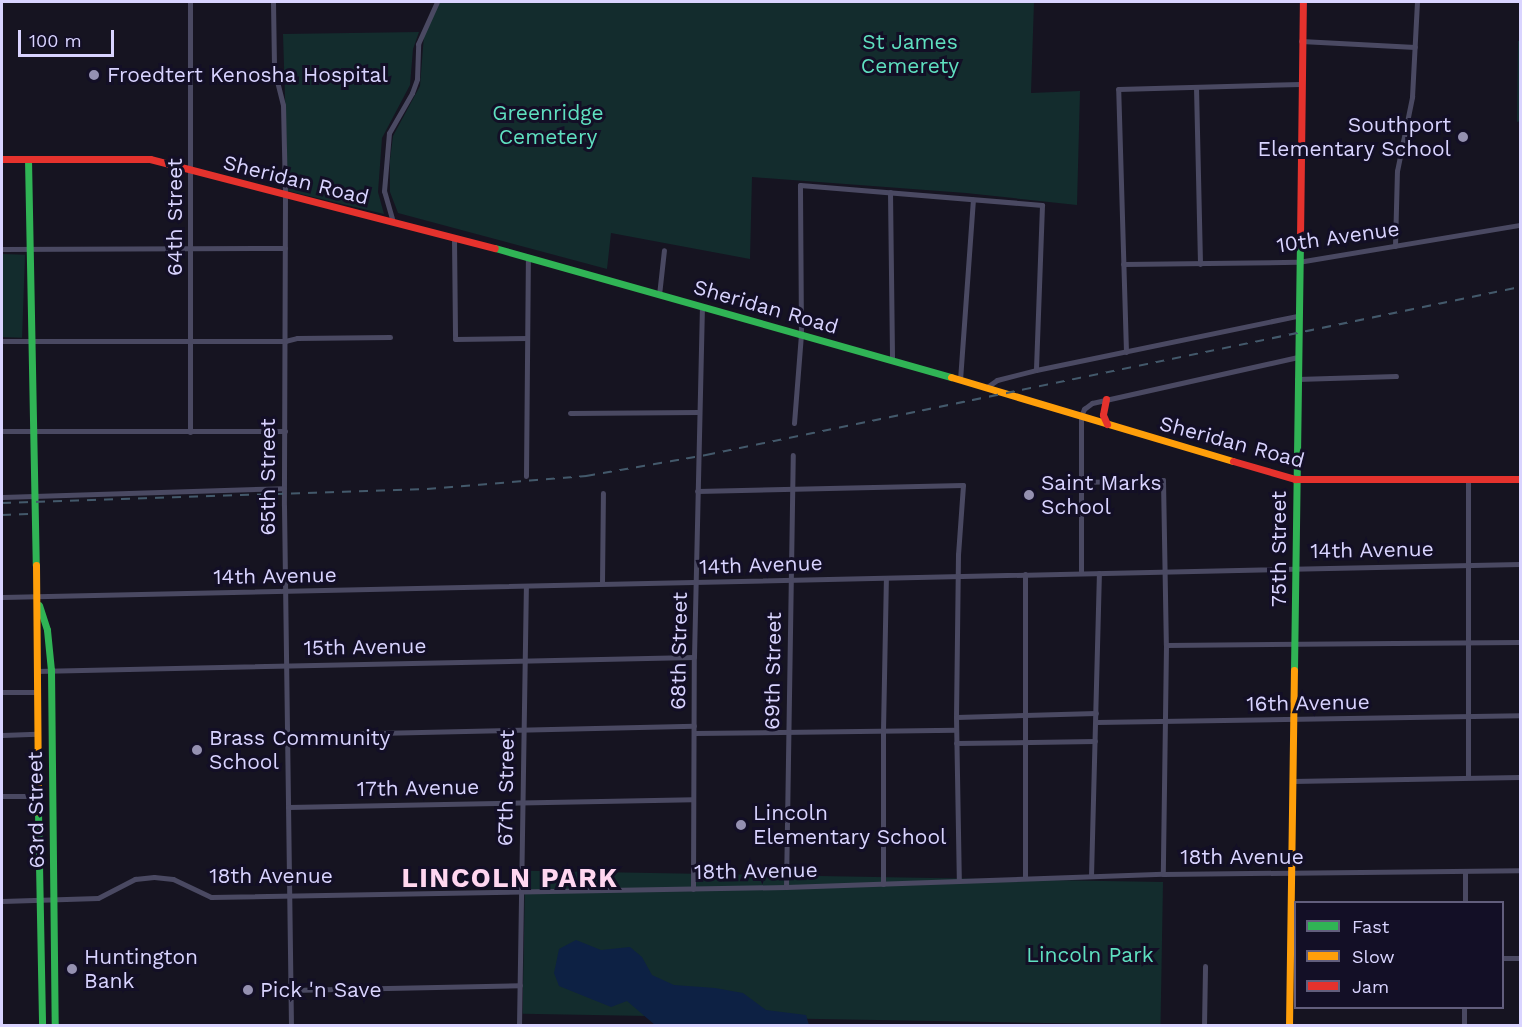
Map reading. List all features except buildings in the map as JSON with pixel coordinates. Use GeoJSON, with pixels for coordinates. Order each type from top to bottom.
{"type":"FeatureCollection","features":[{"type":"Feature","properties":{"kind":"main road","name":"75th Street"},"geometry":{"type":"LineString","coordinates":[[1289,1026],[1292,962],[1290,874],[1303,2]]}},
{"type":"Feature","properties":{"kind":"main road","name":"Sheridan Road"},"geometry":{"type":"LineString","coordinates":[[2,159],[150,159],[528,257],[987,387],[1295,479],[1521,479]]}},
{"type":"Feature","properties":{"kind":"main road","name":"63rd Street"},"geometry":{"type":"LineString","coordinates":[[28,159],[36,496],[37,796],[42,1026]]}},
{"type":"Feature","properties":{"kind":"main road"},"geometry":{"type":"LineString","coordinates":[[1106,399],[1103,415],[1107,424]]}},
{"type":"Feature","properties":{"kind":"main road","name":"63rd Street"},"geometry":{"type":"LineString","coordinates":[[36,596],[47,630],[51,670],[55,1026]]}},
{"type":"Feature","properties":{"kind":"street","name":"64th Street"},"geometry":{"type":"LineString","coordinates":[[190,2],[192,171],[190,432]]}},
{"type":"Feature","properties":{"kind":"street","name":"65th Street"},"geometry":{"type":"LineString","coordinates":[[273,2],[274,69],[283,105],[285,194],[284,488],[291,1026]]}},
{"type":"Feature","properties":{"kind":"street"},"geometry":{"type":"LineString","coordinates":[[393,222],[384,191],[389,133],[412,93],[417,79],[418,44],[437,2]]}},
{"type":"Feature","properties":{"kind":"street"},"geometry":{"type":"LineString","coordinates":[[1395,246],[1397,171],[1410,114],[1417,2]]}},
{"type":"Feature","properties":{"kind":"street"},"geometry":{"type":"LineString","coordinates":[[1301,41],[1415,47]]}},
{"type":"Feature","properties":{"kind":"street"},"geometry":{"type":"LineString","coordinates":[[1126,352],[1118,89],[1300,84]]}},
{"type":"Feature","properties":{"kind":"street"},"geometry":{"type":"LineString","coordinates":[[1196,87],[1200,264]]}},
{"type":"Feature","properties":{"kind":"street"},"geometry":{"type":"LineString","coordinates":[[794,423],[801,334],[800,185],[1042,204],[1035,370]]}},
{"type":"Feature","properties":{"kind":"street"},"geometry":{"type":"LineString","coordinates":[[890,192],[892,360]]}},
{"type":"Feature","properties":{"kind":"street"},"geometry":{"type":"LineString","coordinates":[[960,380],[973,199]]}},
{"type":"Feature","properties":{"kind":"street","name":"10th Avenue"},"geometry":{"type":"LineString","coordinates":[[1123,264],[1298,262],[1521,225]]}},
{"type":"Feature","properties":{"kind":"street"},"geometry":{"type":"LineString","coordinates":[[454,237],[455,339],[527,338]]}},
{"type":"Feature","properties":{"kind":"street"},"geometry":{"type":"LineString","coordinates":[[2,249],[285,248]]}},
{"type":"Feature","properties":{"kind":"street"},"geometry":{"type":"LineString","coordinates":[[659,295],[664,250]]}},
{"type":"Feature","properties":{"kind":"street"},"geometry":{"type":"LineString","coordinates":[[526,476],[528,257]]}},
{"type":"Feature","properties":{"kind":"street","name":"68th Street"},"geometry":{"type":"LineString","coordinates":[[693,889],[694,657],[702,306]]}},
{"type":"Feature","properties":{"kind":"street"},"geometry":{"type":"LineString","coordinates":[[987,387],[997,380],[1035,370],[1297,316]]}},
{"type":"Feature","properties":{"kind":"street"},"geometry":{"type":"LineString","coordinates":[[2,341],[285,341],[297,338],[390,337]]}},
{"type":"Feature","properties":{"kind":"street"},"geometry":{"type":"LineString","coordinates":[[1081,573],[1081,416],[1092,403],[1298,357]]}},
{"type":"Feature","properties":{"kind":"street"},"geometry":{"type":"LineString","coordinates":[[1297,379],[1396,376]]}},
{"type":"Feature","properties":{"kind":"street"},"geometry":{"type":"LineString","coordinates":[[570,413],[699,412]]}},
{"type":"Feature","properties":{"kind":"street"},"geometry":{"type":"LineString","coordinates":[[2,431],[285,431]]}},
{"type":"Feature","properties":{"kind":"street","name":"69th Street"},"geometry":{"type":"LineString","coordinates":[[786,887],[793,456]]}},
{"type":"Feature","properties":{"kind":"street"},"geometry":{"type":"LineString","coordinates":[[1081,482],[1163,480],[1166,645],[1163,874]]}},
{"type":"Feature","properties":{"kind":"street"},"geometry":{"type":"LineString","coordinates":[[1468,480],[1468,777]]}},
{"type":"Feature","properties":{"kind":"street"},"geometry":{"type":"LineString","coordinates":[[698,491],[963,485],[958,576],[956,717],[959,881]]}},
{"type":"Feature","properties":{"kind":"street"},"geometry":{"type":"LineString","coordinates":[[2,497],[284,488]]}},
{"type":"Feature","properties":{"kind":"street"},"geometry":{"type":"LineString","coordinates":[[602,584],[603,493]]}},
{"type":"Feature","properties":{"kind":"street","name":"14th Avenue"},"geometry":{"type":"LineString","coordinates":[[2,597],[696,584],[1025,574],[1521,564]]}},
{"type":"Feature","properties":{"kind":"street"},"geometry":{"type":"LineString","coordinates":[[1091,876],[1099,573]]}},
{"type":"Feature","properties":{"kind":"street"},"geometry":{"type":"LineString","coordinates":[[1025,574],[1025,878]]}},
{"type":"Feature","properties":{"kind":"street"},"geometry":{"type":"LineString","coordinates":[[883,884],[886,578]]}},
{"type":"Feature","properties":{"kind":"street","name":"67th Street"},"geometry":{"type":"LineString","coordinates":[[519,1026],[526,587]]}},
{"type":"Feature","properties":{"kind":"street"},"geometry":{"type":"LineString","coordinates":[[1166,645],[1521,642]]}},
{"type":"Feature","properties":{"kind":"street","name":"15th Avenue"},"geometry":{"type":"LineString","coordinates":[[36,671],[694,657]]}},
{"type":"Feature","properties":{"kind":"street"},"geometry":{"type":"LineString","coordinates":[[2,692],[36,692]]}},
{"type":"Feature","properties":{"kind":"street"},"geometry":{"type":"LineString","coordinates":[[956,717],[1096,713]]}},
{"type":"Feature","properties":{"kind":"street","name":"16th Avenue"},"geometry":{"type":"LineString","coordinates":[[1096,722],[1164,723],[1521,715]]}},
{"type":"Feature","properties":{"kind":"street"},"geometry":{"type":"LineString","coordinates":[[288,735],[524,729],[789,733],[956,730]]}},
{"type":"Feature","properties":{"kind":"street"},"geometry":{"type":"LineString","coordinates":[[2,735],[37,734]]}},
{"type":"Feature","properties":{"kind":"street"},"geometry":{"type":"LineString","coordinates":[[956,743],[1095,741]]}},
{"type":"Feature","properties":{"kind":"street"},"geometry":{"type":"LineString","coordinates":[[1292,781],[1521,777]]}},
{"type":"Feature","properties":{"kind":"street"},"geometry":{"type":"LineString","coordinates":[[2,796],[37,796]]}},
{"type":"Feature","properties":{"kind":"street","name":"17th Avenue"},"geometry":{"type":"LineString","coordinates":[[288,807],[693,799]]}},
{"type":"Feature","properties":{"kind":"street","name":"18th Avenue"},"geometry":{"type":"LineString","coordinates":[[2,901],[104,897],[128,882],[154,876],[173,879],[211,897],[786,887],[1163,874],[1521,870]]}},
{"type":"Feature","properties":{"kind":"street"},"geometry":{"type":"LineString","coordinates":[[1465,872],[1465,901]]}},
{"type":"Feature","properties":{"kind":"street"},"geometry":{"type":"LineString","coordinates":[[1504,958],[1521,958]]}},
{"type":"Feature","properties":{"kind":"street"},"geometry":{"type":"LineString","coordinates":[[1204,1026],[1205,966]]}},
{"type":"Feature","properties":{"kind":"street"},"geometry":{"type":"LineString","coordinates":[[290,990],[520,985]]}},
{"type":"Feature","properties":{"kind":"street"},"geometry":{"type":"LineString","coordinates":[[1464,1009],[1464,1026]]}},
{"type":"Feature","properties":{"kind":"green space","name":"Greenridge Cemetery"},"geometry":{"type":"Polygon","coordinates":[[[440,2],[1034,2],[1031,93],[1080,91],[1077,205],[966,193],[752,177],[750,259],[611,233],[607,269],[398,213],[390,192],[393,136],[420,86],[424,35],[440,2]]]}},
{"type":"Feature","properties":{"kind":"green space"},"geometry":{"type":"Polygon","coordinates":[[[419,32],[413,49],[410,85],[382,138],[378,192],[384,214],[288,191],[283,34],[419,32]]]}},
{"type":"Feature","properties":{"kind":"green space"},"geometry":{"type":"Polygon","coordinates":[[[1518,41],[1520,41],[1520,121],[1517,122],[1518,41]]]}},
{"type":"Feature","properties":{"kind":"green space"},"geometry":{"type":"Polygon","coordinates":[[[2,254],[25,255],[22,338],[2,337],[2,254]]]}},
{"type":"Feature","properties":{"kind":"green space","name":"Lincoln Park"},"geometry":{"type":"Polygon","coordinates":[[[525,871],[1163,882],[1161,1025],[523,1014],[525,871]]]}},
{"type":"Feature","properties":{"kind":"water"},"geometry":{"type":"Polygon","coordinates":[[[576,940],[601,950],[630,947],[642,957],[652,975],[674,985],[743,993],[766,1010],[806,1015],[809,1025],[655,1025],[627,1001],[611,1007],[559,986],[554,973],[559,949],[576,940]]]}},
{"type":"Feature","properties":{"kind":"railway"},"geometry":{"type":"LineString","coordinates":[[2,503],[427,489],[586,476],[706,455],[1520,287]]}},
{"type":"Feature","properties":{"kind":"railway"},"geometry":{"type":"LineString","coordinates":[[2,515],[28,514]]}},
{"type":"Feature","properties":{"kind":"traffic: fast"},"geometry":{"type":"LineString","coordinates":[[28,159],[36,565]]}},
{"type":"Feature","properties":{"kind":"traffic: fast"},"geometry":{"type":"LineString","coordinates":[[1294,670],[1300,239]]}},
{"type":"Feature","properties":{"kind":"traffic: fast"},"geometry":{"type":"LineString","coordinates":[[495,248],[951,377]]}},
{"type":"Feature","properties":{"kind":"traffic: fast"},"geometry":{"type":"LineString","coordinates":[[39,605],[47,630],[51,670],[55,1026]]}},
{"type":"Feature","properties":{"kind":"traffic: fast"},"geometry":{"type":"LineString","coordinates":[[38,812],[42,1026]]}},
{"type":"Feature","properties":{"kind":"traffic: slow"},"geometry":{"type":"LineString","coordinates":[[951,377],[1233,461]]}},
{"type":"Feature","properties":{"kind":"traffic: slow"},"geometry":{"type":"LineString","coordinates":[[36,565],[38,812]]}},
{"type":"Feature","properties":{"kind":"traffic: slow"},"geometry":{"type":"LineString","coordinates":[[1289,1026],[1294,670]]}},
{"type":"Feature","properties":{"kind":"traffic: jam"},"geometry":{"type":"LineString","coordinates":[[1300,239],[1303,2]]}},
{"type":"Feature","properties":{"kind":"traffic: jam"},"geometry":{"type":"LineString","coordinates":[[2,159],[150,159],[495,248]]}},
{"type":"Feature","properties":{"kind":"traffic: jam"},"geometry":{"type":"LineString","coordinates":[[1106,399],[1103,415],[1107,424]]}},
{"type":"Feature","properties":{"kind":"traffic: jam"},"geometry":{"type":"LineString","coordinates":[[1233,461],[1295,479],[1520,479]]}},
{"type":"Feature","properties":{"kind":"place","name":"Froedtert Kenosha Hospital"},"geometry":{"type":"Point","coordinates":[94,75]}},
{"type":"Feature","properties":{"kind":"place","name":"Southport Elementary School"},"geometry":{"type":"Point","coordinates":[1463,137]}},
{"type":"Feature","properties":{"kind":"place","name":"Saint Marks School"},"geometry":{"type":"Point","coordinates":[1029,495]}},
{"type":"Feature","properties":{"kind":"place","name":"Brass Community School"},"geometry":{"type":"Point","coordinates":[197,750]}},
{"type":"Feature","properties":{"kind":"place","name":"Lincoln Elementary School"},"geometry":{"type":"Point","coordinates":[741,825]}},
{"type":"Feature","properties":{"kind":"place","name":"Huntington Bank"},"geometry":{"type":"Point","coordinates":[72,969]}},
{"type":"Feature","properties":{"kind":"place","name":"Pick 'n Save"},"geometry":{"type":"Point","coordinates":[248,990]}},
{"type":"Feature","properties":{"kind":"district","name":"LINCOLN PARK"},"geometry":{"type":"Point","coordinates":[510,879]}},
{"type":"Feature","properties":{"kind":"park label","name":"St James Cemerety"},"geometry":{"type":"Point","coordinates":[910,54]}}]}
